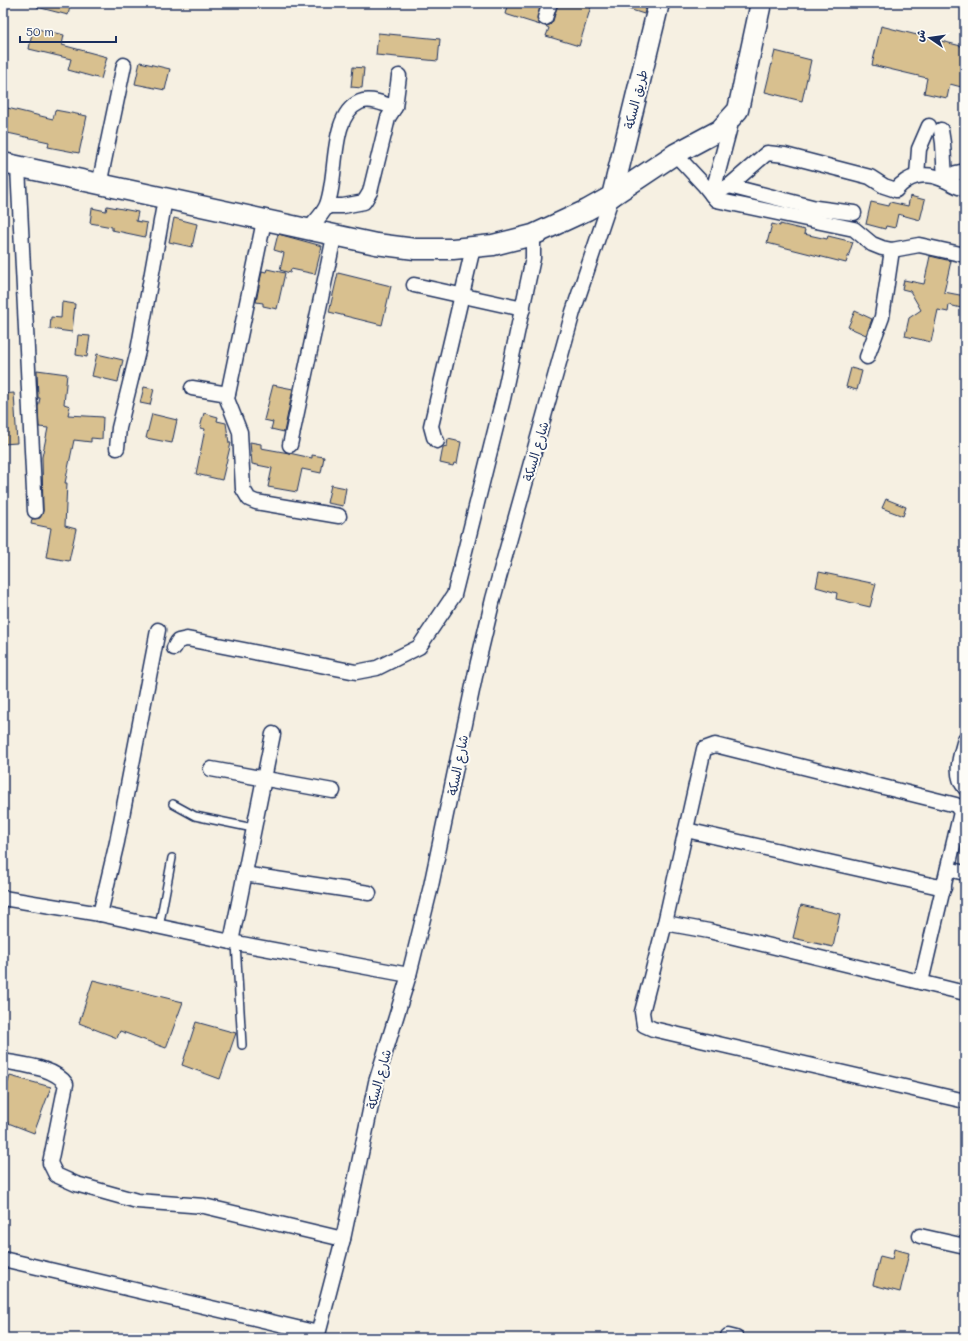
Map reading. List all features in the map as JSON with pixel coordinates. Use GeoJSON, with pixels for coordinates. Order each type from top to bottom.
{"type":"FeatureCollection","features":[{"type":"Feature","properties":{"kind":"main road","name":"طريق السكة"},"geometry":{"type":"LineString","coordinates":[[612,196],[659,3]]}},
{"type":"Feature","properties":{"kind":"main road"},"geometry":{"type":"LineString","coordinates":[[10,165],[334,237],[415,249],[472,248],[493,245],[533,235],[569,220],[612,196],[675,154],[720,130],[738,110],[761,3]]}},
{"type":"Feature","properties":{"kind":"street"},"geometry":{"type":"LineString","coordinates":[[545,18],[550,3]]}},
{"type":"Feature","properties":{"kind":"street"},"geometry":{"type":"LineString","coordinates":[[99,184],[124,64]]}},
{"type":"Feature","properties":{"kind":"street"},"geometry":{"type":"LineString","coordinates":[[326,206],[343,206],[364,202],[370,192],[388,118],[395,107],[399,76]]}},
{"type":"Feature","properties":{"kind":"street"},"geometry":{"type":"LineString","coordinates":[[307,231],[326,206],[336,163],[337,135],[351,108],[361,102],[375,101],[395,107]]}},
{"type":"Feature","properties":{"kind":"street"},"geometry":{"type":"LineString","coordinates":[[712,195],[732,118]]}},
{"type":"Feature","properties":{"kind":"street"},"geometry":{"type":"LineString","coordinates":[[917,175],[919,149],[935,128],[943,143],[945,180]]}},
{"type":"Feature","properties":{"kind":"street"},"geometry":{"type":"LineString","coordinates":[[712,195],[729,186],[767,153],[785,155],[870,177],[884,186],[896,190],[902,182],[917,175],[941,178],[957,188],[965,189]]}},
{"type":"Feature","properties":{"kind":"street"},"geometry":{"type":"LineString","coordinates":[[675,154],[716,200],[854,229],[872,244],[882,248],[892,250],[919,245],[965,255]]}},
{"type":"Feature","properties":{"kind":"street"},"geometry":{"type":"LineString","coordinates":[[10,165],[35,511]]}},
{"type":"Feature","properties":{"kind":"street"},"geometry":{"type":"LineString","coordinates":[[945,180],[956,173],[965,171]]}},
{"type":"Feature","properties":{"kind":"street"},"geometry":{"type":"LineString","coordinates":[[729,186],[816,208],[854,213]]}},
{"type":"Feature","properties":{"kind":"street","name":"شارع السكة"},"geometry":{"type":"LineString","coordinates":[[317,1335],[343,1239],[376,1082],[409,975],[431,886],[478,662],[493,599],[573,312],[612,196]]}},
{"type":"Feature","properties":{"kind":"street"},"geometry":{"type":"LineString","coordinates":[[117,448],[119,428],[138,351],[165,199]]}},
{"type":"Feature","properties":{"kind":"street"},"geometry":{"type":"LineString","coordinates":[[264,221],[227,399],[240,432],[243,489],[249,499],[256,502],[339,516]]}},
{"type":"Feature","properties":{"kind":"street"},"geometry":{"type":"LineString","coordinates":[[174,648],[178,641],[187,639],[361,672],[377,668],[419,647],[454,595],[503,399],[523,309],[533,258],[533,235]]}},
{"type":"Feature","properties":{"kind":"street"},"geometry":{"type":"LineString","coordinates":[[290,445],[334,237]]}},
{"type":"Feature","properties":{"kind":"street"},"geometry":{"type":"LineString","coordinates":[[437,441],[434,437],[431,426],[472,248]]}},
{"type":"Feature","properties":{"kind":"street"},"geometry":{"type":"LineString","coordinates":[[867,357],[882,317],[892,250]]}},
{"type":"Feature","properties":{"kind":"street"},"geometry":{"type":"LineString","coordinates":[[414,285],[523,309]]}},
{"type":"Feature","properties":{"kind":"street"},"geometry":{"type":"LineString","coordinates":[[192,388],[228,394]]}},
{"type":"Feature","properties":{"kind":"street"},"geometry":{"type":"LineString","coordinates":[[100,914],[117,842],[158,630]]}},
{"type":"Feature","properties":{"kind":"street"},"geometry":{"type":"LineString","coordinates":[[234,942],[244,874],[273,734]]}},
{"type":"Feature","properties":{"kind":"street"},"geometry":{"type":"LineString","coordinates":[[965,739],[958,772],[960,782],[965,788]]}},
{"type":"Feature","properties":{"kind":"street"},"geometry":{"type":"LineString","coordinates":[[921,982],[961,812],[956,805],[714,745],[704,749],[665,923],[642,1012],[644,1025],[653,1029],[965,1101]]}},
{"type":"Feature","properties":{"kind":"street"},"geometry":{"type":"LineString","coordinates":[[211,769],[333,791]]}},
{"type":"Feature","properties":{"kind":"street"},"geometry":{"type":"LineString","coordinates":[[686,830],[944,888]]}},
{"type":"Feature","properties":{"kind":"street"},"geometry":{"type":"LineString","coordinates":[[948,869],[965,873]]}},
{"type":"Feature","properties":{"kind":"street"},"geometry":{"type":"LineString","coordinates":[[244,874],[369,893]]}},
{"type":"Feature","properties":{"kind":"street"},"geometry":{"type":"LineString","coordinates":[[3,898],[100,914],[234,942],[409,975]]}},
{"type":"Feature","properties":{"kind":"street"},"geometry":{"type":"LineString","coordinates":[[665,923],[709,931],[965,993]]}},
{"type":"Feature","properties":{"kind":"street"},"geometry":{"type":"LineString","coordinates":[[3,1061],[39,1069],[61,1077],[66,1084],[50,1163],[56,1175],[76,1184],[137,1201],[204,1206],[343,1239]]}},
{"type":"Feature","properties":{"kind":"street"},"geometry":{"type":"LineString","coordinates":[[920,1236],[965,1246]]}},
{"type":"Feature","properties":{"kind":"street"},"geometry":{"type":"LineString","coordinates":[[3,1259],[317,1335]]}},
{"type":"Feature","properties":{"kind":"lane"},"geometry":{"type":"LineString","coordinates":[[173,804],[195,816],[253,828]]}},
{"type":"Feature","properties":{"kind":"lane"},"geometry":{"type":"LineString","coordinates":[[159,927],[172,858]]}},
{"type":"Feature","properties":{"kind":"lane"},"geometry":{"type":"LineString","coordinates":[[234,942],[242,1045]]}},
{"type":"Feature","properties":{"kind":"building"},"geometry":{"type":"Polygon","coordinates":[[[37,3],[71,3],[68,15],[37,7],[37,3]]]}},
{"type":"Feature","properties":{"kind":"building"},"geometry":{"type":"Polygon","coordinates":[[[508,3],[541,3],[537,19],[540,25],[505,14],[508,3]]]}},
{"type":"Feature","properties":{"kind":"building"},"geometry":{"type":"Polygon","coordinates":[[[558,3],[592,3],[579,46],[546,36],[549,28],[545,26],[550,25],[553,21],[558,3]]]}},
{"type":"Feature","properties":{"kind":"building"},"geometry":{"type":"Polygon","coordinates":[[[617,3],[647,3],[644,14],[616,5],[617,3]]]}},
{"type":"Feature","properties":{"kind":"building"},"geometry":{"type":"Polygon","coordinates":[[[881,26],[965,47],[965,88],[950,84],[947,98],[924,93],[927,78],[872,65],[881,26]]]}},
{"type":"Feature","properties":{"kind":"building"},"geometry":{"type":"Polygon","coordinates":[[[33,28],[64,35],[62,45],[107,57],[101,79],[68,70],[71,59],[29,49],[33,28]]]}},
{"type":"Feature","properties":{"kind":"building"},"geometry":{"type":"Polygon","coordinates":[[[378,33],[440,39],[438,61],[376,55],[378,33]]]}},
{"type":"Feature","properties":{"kind":"building"},"geometry":{"type":"Polygon","coordinates":[[[775,51],[811,60],[802,101],[765,92],[775,51]]]}},
{"type":"Feature","properties":{"kind":"building"},"geometry":{"type":"Polygon","coordinates":[[[140,62],[170,69],[165,90],[135,84],[140,62]]]}},
{"type":"Feature","properties":{"kind":"building"},"geometry":{"type":"Polygon","coordinates":[[[353,67],[364,68],[362,88],[351,87],[353,67]]]}},
{"type":"Feature","properties":{"kind":"building"},"geometry":{"type":"Polygon","coordinates":[[[3,107],[53,119],[55,110],[87,116],[79,153],[48,147],[49,142],[3,132],[3,107]]]}},
{"type":"Feature","properties":{"kind":"building"},"geometry":{"type":"Polygon","coordinates":[[[910,196],[925,200],[920,220],[898,214],[895,228],[886,226],[885,229],[866,224],[871,202],[889,206],[890,202],[908,206],[910,196]]]}},
{"type":"Feature","properties":{"kind":"building"},"geometry":{"type":"Polygon","coordinates":[[[107,206],[138,212],[136,221],[147,223],[145,237],[112,230],[112,227],[90,223],[92,208],[106,211],[107,206]]]}},
{"type":"Feature","properties":{"kind":"building"},"geometry":{"type":"Polygon","coordinates":[[[174,218],[197,224],[192,247],[169,242],[174,218]]]}},
{"type":"Feature","properties":{"kind":"building"},"geometry":{"type":"Polygon","coordinates":[[[772,224],[780,226],[780,224],[805,230],[804,234],[827,239],[828,236],[853,242],[846,263],[767,243],[772,224]]]}},
{"type":"Feature","properties":{"kind":"building"},"geometry":{"type":"Polygon","coordinates":[[[278,234],[322,246],[315,274],[291,269],[290,273],[280,270],[284,253],[274,250],[278,234]]]}},
{"type":"Feature","properties":{"kind":"building"},"geometry":{"type":"Polygon","coordinates":[[[930,256],[951,261],[944,292],[965,296],[965,309],[949,305],[948,312],[938,310],[931,342],[905,336],[909,318],[921,310],[910,291],[902,289],[904,280],[924,284],[930,256]]]}},
{"type":"Feature","properties":{"kind":"building"},"geometry":{"type":"Polygon","coordinates":[[[267,269],[285,273],[277,309],[263,306],[263,303],[256,302],[262,271],[266,272],[267,269]]]}},
{"type":"Feature","properties":{"kind":"building"},"geometry":{"type":"Polygon","coordinates":[[[338,273],[391,286],[382,325],[329,312],[338,273]]]}},
{"type":"Feature","properties":{"kind":"building"},"geometry":{"type":"Polygon","coordinates":[[[62,302],[75,304],[72,332],[50,329],[51,317],[61,318],[62,302]]]}},
{"type":"Feature","properties":{"kind":"building"},"geometry":{"type":"Polygon","coordinates":[[[855,311],[872,319],[866,335],[848,327],[855,311]]]}},
{"type":"Feature","properties":{"kind":"building"},"geometry":{"type":"Polygon","coordinates":[[[78,335],[90,336],[87,357],[76,355],[78,335]]]}},
{"type":"Feature","properties":{"kind":"building"},"geometry":{"type":"Polygon","coordinates":[[[97,354],[123,360],[118,382],[92,376],[97,354]]]}},
{"type":"Feature","properties":{"kind":"building"},"geometry":{"type":"Polygon","coordinates":[[[851,368],[862,371],[857,390],[846,387],[851,368]]]}},
{"type":"Feature","properties":{"kind":"building"},"geometry":{"type":"Polygon","coordinates":[[[37,370],[67,374],[64,404],[70,406],[68,415],[103,417],[102,439],[91,438],[91,442],[74,440],[65,483],[67,483],[65,526],[76,529],[69,561],[46,557],[51,528],[31,524],[32,519],[40,518],[43,511],[42,457],[48,428],[39,427],[38,407],[40,398],[38,398],[37,370]]]}},
{"type":"Feature","properties":{"kind":"building"},"geometry":{"type":"Polygon","coordinates":[[[273,385],[293,389],[284,432],[271,429],[273,422],[264,420],[273,385]]]}},
{"type":"Feature","properties":{"kind":"building"},"geometry":{"type":"Polygon","coordinates":[[[144,387],[154,389],[150,405],[140,403],[144,387]]]}},
{"type":"Feature","properties":{"kind":"building"},"geometry":{"type":"Polygon","coordinates":[[[14,393],[17,443],[3,444],[3,394],[14,393]]]}},
{"type":"Feature","properties":{"kind":"building"},"geometry":{"type":"Polygon","coordinates":[[[204,413],[218,417],[217,421],[226,423],[229,443],[231,443],[222,480],[196,474],[205,429],[200,428],[204,413]]]}},
{"type":"Feature","properties":{"kind":"building"},"geometry":{"type":"Polygon","coordinates":[[[152,414],[177,420],[172,443],[146,438],[152,414]]]}},
{"type":"Feature","properties":{"kind":"building"},"geometry":{"type":"Polygon","coordinates":[[[448,439],[461,442],[457,464],[454,463],[453,466],[440,463],[443,447],[447,446],[448,439]]]}},
{"type":"Feature","properties":{"kind":"building"},"geometry":{"type":"Polygon","coordinates":[[[250,442],[261,444],[261,448],[312,458],[312,455],[324,457],[321,473],[302,469],[297,492],[268,487],[272,468],[252,464],[250,442]]]}},
{"type":"Feature","properties":{"kind":"building"},"geometry":{"type":"Polygon","coordinates":[[[331,485],[346,488],[343,506],[327,503],[331,485]]]}},
{"type":"Feature","properties":{"kind":"building"},"geometry":{"type":"Polygon","coordinates":[[[886,499],[906,507],[903,516],[882,508],[886,499]]]}},
{"type":"Feature","properties":{"kind":"building"},"geometry":{"type":"Polygon","coordinates":[[[819,572],[876,584],[870,607],[836,599],[837,593],[816,587],[819,572]]]}},
{"type":"Feature","properties":{"kind":"building"},"geometry":{"type":"Polygon","coordinates":[[[801,905],[840,914],[833,947],[793,938],[801,905]]]}},
{"type":"Feature","properties":{"kind":"building"},"geometry":{"type":"Polygon","coordinates":[[[93,980],[183,1002],[166,1048],[120,1031],[117,1038],[79,1023],[93,980]]]}},
{"type":"Feature","properties":{"kind":"building"},"geometry":{"type":"Polygon","coordinates":[[[196,1022],[236,1033],[220,1079],[182,1065],[196,1022]]]}},
{"type":"Feature","properties":{"kind":"building"},"geometry":{"type":"Polygon","coordinates":[[[10,1076],[51,1087],[34,1133],[3,1121],[3,1097],[10,1076]]]}},
{"type":"Feature","properties":{"kind":"building"},"geometry":{"type":"Polygon","coordinates":[[[894,1249],[909,1253],[900,1292],[873,1285],[880,1256],[892,1259],[894,1249]]]}}]}
